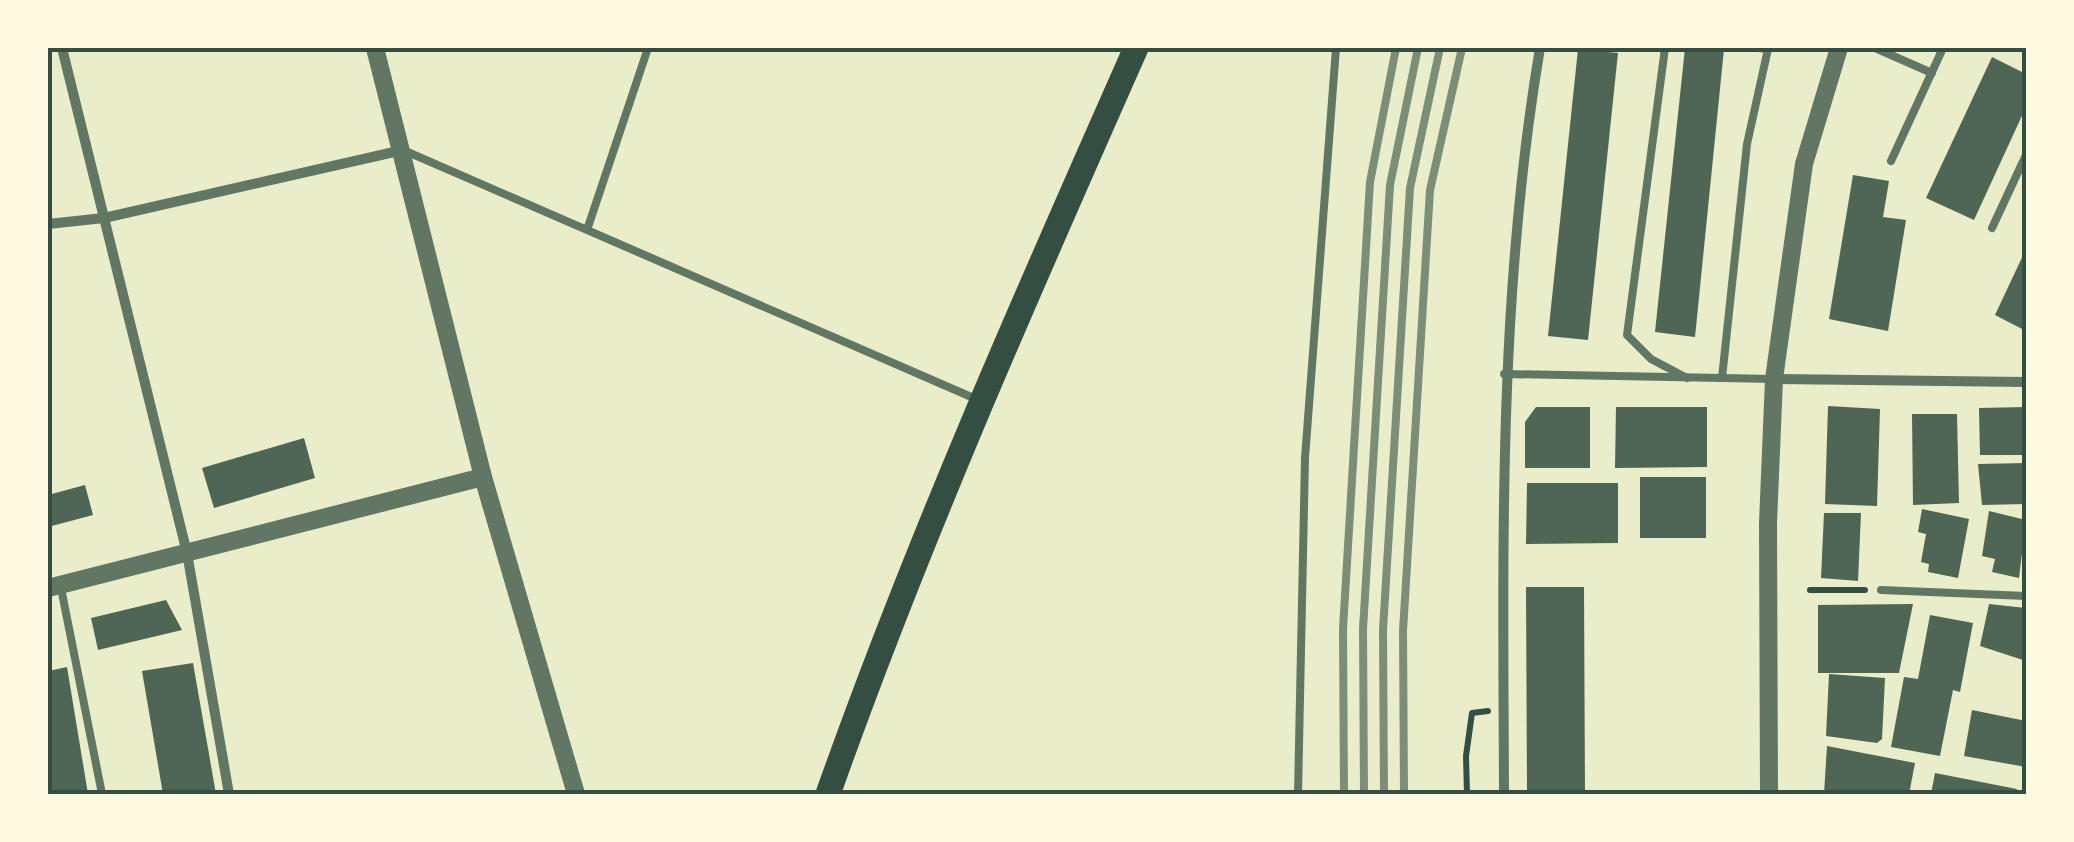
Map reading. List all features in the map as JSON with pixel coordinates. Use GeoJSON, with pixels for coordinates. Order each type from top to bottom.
{"type":"FeatureCollection","features":[{"type":"Feature","properties":{"kind":"main road"},"geometry":{"type":"LineString","coordinates":[[828,794],[888,623],[980,401],[1136,48]]}},
{"type":"Feature","properties":{"kind":"street"},"geometry":{"type":"LineString","coordinates":[[62,48],[187,553],[229,794]]}},
{"type":"Feature","properties":{"kind":"street"},"geometry":{"type":"LineString","coordinates":[[375,48],[404,150],[483,477],[576,794]]}},
{"type":"Feature","properties":{"kind":"street"},"geometry":{"type":"LineString","coordinates":[[1504,794],[1504,374],[1523,148],[1540,48]]}},
{"type":"Feature","properties":{"kind":"street"},"geometry":{"type":"LineString","coordinates":[[1769,794],[1768,522],[1774,379],[1804,164],[1839,48]]}},
{"type":"Feature","properties":{"kind":"street"},"geometry":{"type":"LineString","coordinates":[[48,224],[104,218],[404,150]]}},
{"type":"Feature","properties":{"kind":"street"},"geometry":{"type":"LineString","coordinates":[[1774,379],[2026,382]]}},
{"type":"Feature","properties":{"kind":"street"},"geometry":{"type":"LineString","coordinates":[[54,587],[483,477]]}},
{"type":"Feature","properties":{"kind":"lane"},"geometry":{"type":"LineString","coordinates":[[588,227],[648,48]]}},
{"type":"Feature","properties":{"kind":"lane"},"geometry":{"type":"LineString","coordinates":[[1298,794],[1305,458],[1336,48]]}},
{"type":"Feature","properties":{"kind":"lane"},"geometry":{"type":"LineString","coordinates":[[1664,48],[1627,336],[1651,359],[1687,378]]}},
{"type":"Feature","properties":{"kind":"lane"},"geometry":{"type":"LineString","coordinates":[[1722,378],[1747,144],[1768,49],[1758,48]]}},
{"type":"Feature","properties":{"kind":"lane"},"geometry":{"type":"LineString","coordinates":[[1875,48],[1932,72]]}},
{"type":"Feature","properties":{"kind":"lane"},"geometry":{"type":"LineString","coordinates":[[1891,162],[1944,48]]}},
{"type":"Feature","properties":{"kind":"lane"},"geometry":{"type":"LineString","coordinates":[[404,150],[980,401]]}},
{"type":"Feature","properties":{"kind":"lane"},"geometry":{"type":"LineString","coordinates":[[1992,228],[2026,155]]}},
{"type":"Feature","properties":{"kind":"lane"},"geometry":{"type":"LineString","coordinates":[[1504,374],[1774,379]]}},
{"type":"Feature","properties":{"kind":"lane"},"geometry":{"type":"LineString","coordinates":[[54,587],[102,794]]}},
{"type":"Feature","properties":{"kind":"lane"},"geometry":{"type":"LineString","coordinates":[[1881,590],[2026,596]]}},
{"type":"Feature","properties":{"kind":"path"},"geometry":{"type":"LineString","coordinates":[[1810,590],[1881,590]]}},
{"type":"Feature","properties":{"kind":"path"},"geometry":{"type":"LineString","coordinates":[[1467,794],[1466,756],[1472,713],[1504,710]]}},
{"type":"Feature","properties":{"kind":"building"},"geometry":{"type":"Polygon","coordinates":[[[1685,48],[1724,49],[1695,337],[1655,332],[1685,48]]]}},
{"type":"Feature","properties":{"kind":"building"},"geometry":{"type":"Polygon","coordinates":[[[1578,49],[1618,53],[1588,340],[1548,336],[1578,49]]]}},
{"type":"Feature","properties":{"kind":"building"},"geometry":{"type":"Polygon","coordinates":[[[1992,57],[2026,74],[2026,107],[1974,220],[1926,198],[1992,57]]]}},
{"type":"Feature","properties":{"kind":"building"},"geometry":{"type":"Polygon","coordinates":[[[1853,175],[1889,181],[1883,217],[1906,220],[1888,331],[1829,319],[1853,175]]]}},
{"type":"Feature","properties":{"kind":"building"},"geometry":{"type":"Polygon","coordinates":[[[2026,249],[2026,331],[1995,315],[2026,249]]]}},
{"type":"Feature","properties":{"kind":"building"},"geometry":{"type":"Polygon","coordinates":[[[1828,406],[1880,409],[1877,506],[1825,504],[1828,406]]]}},
{"type":"Feature","properties":{"kind":"building"},"geometry":{"type":"Polygon","coordinates":[[[1536,407],[1590,407],[1590,468],[1525,468],[1525,422],[1536,407]]]}},
{"type":"Feature","properties":{"kind":"building"},"geometry":{"type":"Polygon","coordinates":[[[1616,407],[1707,407],[1707,467],[1615,468],[1616,407]]]}},
{"type":"Feature","properties":{"kind":"building"},"geometry":{"type":"Polygon","coordinates":[[[2026,407],[2026,455],[1980,455],[1979,408],[2026,407]]]}},
{"type":"Feature","properties":{"kind":"building"},"geometry":{"type":"Polygon","coordinates":[[[1912,414],[1957,414],[1959,503],[1913,505],[1912,414]]]}},
{"type":"Feature","properties":{"kind":"building"},"geometry":{"type":"Polygon","coordinates":[[[304,438],[315,478],[214,508],[202,468],[304,438]]]}},
{"type":"Feature","properties":{"kind":"building"},"geometry":{"type":"Polygon","coordinates":[[[2026,463],[2026,504],[1982,505],[1978,464],[2026,463]]]}},
{"type":"Feature","properties":{"kind":"building"},"geometry":{"type":"Polygon","coordinates":[[[1640,477],[1706,477],[1706,538],[1640,538],[1640,477]]]}},
{"type":"Feature","properties":{"kind":"building"},"geometry":{"type":"Polygon","coordinates":[[[1527,483],[1618,483],[1618,543],[1526,544],[1527,483]]]}},
{"type":"Feature","properties":{"kind":"building"},"geometry":{"type":"Polygon","coordinates":[[[85,485],[93,515],[48,527],[48,495],[85,485]]]}},
{"type":"Feature","properties":{"kind":"building"},"geometry":{"type":"Polygon","coordinates":[[[1922,509],[1969,519],[1958,578],[1928,572],[1929,564],[1921,562],[1926,534],[1918,532],[1922,509]]]}},
{"type":"Feature","properties":{"kind":"building"},"geometry":{"type":"Polygon","coordinates":[[[1989,511],[2026,520],[2019,578],[1992,572],[1995,559],[1982,556],[1989,511]]]}},
{"type":"Feature","properties":{"kind":"building"},"geometry":{"type":"Polygon","coordinates":[[[1824,513],[1861,513],[1858,581],[1821,578],[1824,513]]]}},
{"type":"Feature","properties":{"kind":"building"},"geometry":{"type":"Polygon","coordinates":[[[1526,587],[1584,587],[1585,794],[1527,794],[1526,587]]]}},
{"type":"Feature","properties":{"kind":"building"},"geometry":{"type":"Polygon","coordinates":[[[166,600],[182,630],[98,650],[91,618],[166,600]]]}},
{"type":"Feature","properties":{"kind":"building"},"geometry":{"type":"Polygon","coordinates":[[[1913,604],[1899,673],[1818,673],[1818,605],[1913,604]]]}},
{"type":"Feature","properties":{"kind":"building"},"geometry":{"type":"Polygon","coordinates":[[[1989,604],[2026,608],[2026,661],[1980,646],[1989,604]]]}},
{"type":"Feature","properties":{"kind":"building"},"geometry":{"type":"Polygon","coordinates":[[[1930,615],[1973,623],[1960,692],[1953,690],[1940,756],[1891,747],[1904,677],[1918,679],[1930,615]]]}},
{"type":"Feature","properties":{"kind":"building"},"geometry":{"type":"Polygon","coordinates":[[[193,663],[216,794],[163,794],[142,671],[193,663]]]}},
{"type":"Feature","properties":{"kind":"building"},"geometry":{"type":"Polygon","coordinates":[[[67,667],[88,794],[48,794],[48,671],[67,667]]]}},
{"type":"Feature","properties":{"kind":"building"},"geometry":{"type":"Polygon","coordinates":[[[1829,674],[1885,678],[1882,739],[1877,743],[1826,736],[1829,674]]]}},
{"type":"Feature","properties":{"kind":"building"},"geometry":{"type":"Polygon","coordinates":[[[1972,710],[2026,721],[2026,767],[1964,756],[1972,710]]]}},
{"type":"Feature","properties":{"kind":"building"},"geometry":{"type":"Polygon","coordinates":[[[1827,746],[1915,763],[1909,794],[1824,794],[1827,746]]]}},
{"type":"Feature","properties":{"kind":"building"},"geometry":{"type":"Polygon","coordinates":[[[1935,773],[2017,789],[2016,794],[1931,794],[1935,773]]]}},
{"type":"Feature","properties":{"kind":"railway"},"geometry":{"type":"LineString","coordinates":[[1344,794],[1343,629],[1370,182],[1396,48]]}},
{"type":"Feature","properties":{"kind":"railway"},"geometry":{"type":"LineString","coordinates":[[1364,794],[1363,629],[1390,185],[1418,48]]}},
{"type":"Feature","properties":{"kind":"railway"},"geometry":{"type":"LineString","coordinates":[[1384,794],[1383,630],[1410,188],[1440,48]]}},
{"type":"Feature","properties":{"kind":"railway"},"geometry":{"type":"LineString","coordinates":[[1404,794],[1403,631],[1430,190],[1462,48]]}}]}
